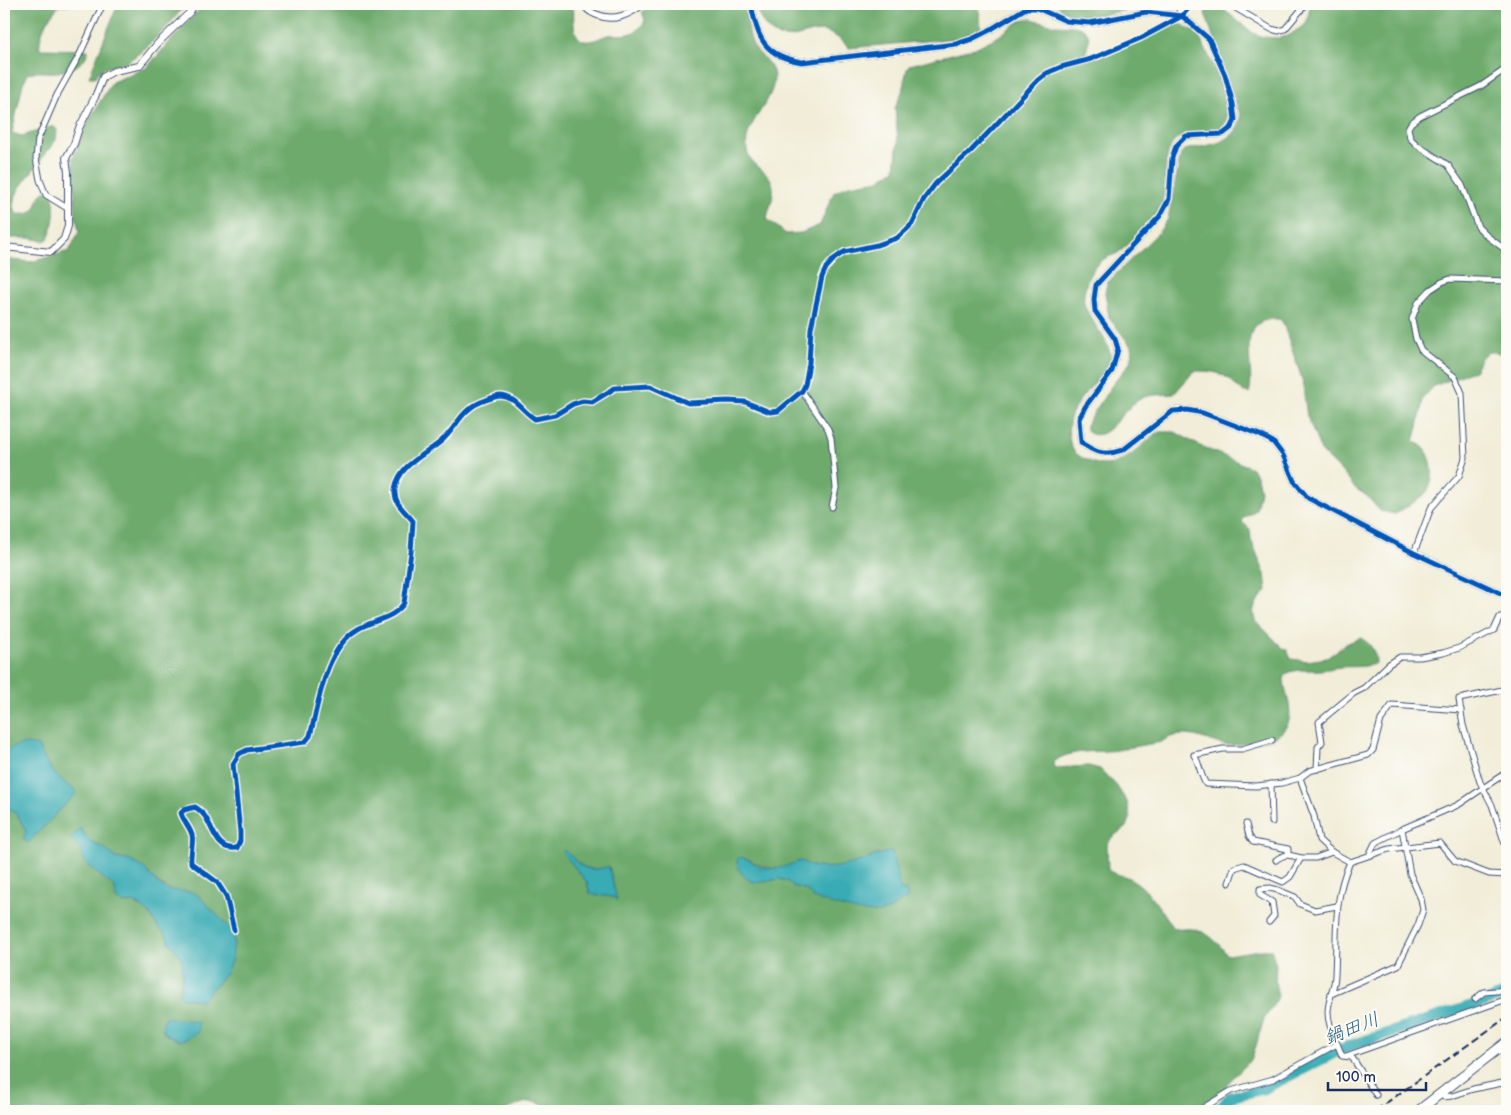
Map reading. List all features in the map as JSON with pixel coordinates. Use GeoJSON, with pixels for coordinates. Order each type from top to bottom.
{"type":"FeatureCollection","features":[{"type":"Feature","properties":{"kind":"highway"},"geometry":{"type":"LineString","coordinates":[[1418,1111],[1507,1042]]}},
{"type":"Feature","properties":{"kind":"street"},"geometry":{"type":"LineString","coordinates":[[67,208],[46,195],[40,180],[36,158],[38,140],[54,102],[79,56],[103,4]]}},
{"type":"Feature","properties":{"kind":"street"},"geometry":{"type":"LineString","coordinates":[[4,247],[51,252],[64,239],[68,226],[68,172],[66,158],[103,77],[114,71],[139,66],[158,43],[190,12],[195,4]]}},
{"type":"Feature","properties":{"kind":"street"},"geometry":{"type":"LineString","coordinates":[[584,4],[585,8],[592,13],[616,19],[643,4]]}},
{"type":"Feature","properties":{"kind":"street"},"geometry":{"type":"LineString","coordinates":[[751,4],[756,29],[763,42],[772,52],[784,59],[802,62],[956,44],[988,31],[1026,8],[1037,8],[1066,21],[1090,23],[1146,12],[1182,16]]}},
{"type":"Feature","properties":{"kind":"street"},"geometry":{"type":"LineString","coordinates":[[1186,4],[1179,10],[1182,16],[1209,39],[1225,75],[1233,104],[1235,120],[1232,127],[1223,134],[1186,136],[1176,146],[1172,158],[1169,199],[1160,216],[1096,284],[1095,311],[1115,339],[1118,349],[1112,371],[1084,407],[1079,419],[1080,442],[1097,453],[1113,454],[1123,450],[1173,411],[1186,410],[1203,413],[1260,434],[1273,442],[1283,455],[1294,481],[1308,498],[1414,553],[1507,596]]}},
{"type":"Feature","properties":{"kind":"street"},"geometry":{"type":"LineString","coordinates":[[234,930],[226,896],[217,882],[192,863],[190,854],[193,840],[181,813],[184,810],[195,807],[200,810],[224,847],[228,850],[237,848],[240,841],[240,832],[233,764],[238,754],[247,750],[306,742],[310,736],[327,671],[337,649],[347,636],[358,628],[394,614],[404,603],[413,521],[398,504],[395,498],[395,489],[406,469],[415,458],[440,442],[470,407],[499,396],[515,401],[527,414],[535,419],[556,415],[573,404],[592,402],[615,388],[653,386],[688,403],[744,402],[770,412],[778,411],[802,391],[807,378],[811,328],[820,284],[826,268],[834,259],[852,249],[877,245],[897,238],[912,224],[924,199],[936,183],[970,152],[1038,80],[1061,67],[1113,51],[1182,16],[1192,4]]}},
{"type":"Feature","properties":{"kind":"street"},"geometry":{"type":"LineString","coordinates":[[1229,4],[1271,29],[1279,31],[1285,29],[1306,4]]}},
{"type":"Feature","properties":{"kind":"street"},"geometry":{"type":"LineString","coordinates":[[1507,68],[1481,86],[1420,116],[1411,122],[1408,128],[1410,138],[1417,145],[1448,165],[1462,185],[1478,227],[1507,251]]}},
{"type":"Feature","properties":{"kind":"street"},"geometry":{"type":"LineString","coordinates":[[1414,553],[1431,508],[1459,476],[1465,458],[1462,393],[1455,378],[1421,350],[1416,339],[1412,319],[1415,308],[1430,290],[1450,279],[1507,281]]}},
{"type":"Feature","properties":{"kind":"street"},"geometry":{"type":"LineString","coordinates":[[802,391],[828,429],[831,438],[836,488],[832,507]]}},
{"type":"Feature","properties":{"kind":"street"},"geometry":{"type":"LineString","coordinates":[[1317,769],[1318,746],[1322,742],[1318,722],[1354,692],[1364,688],[1389,664],[1400,657],[1420,657],[1459,648],[1494,630],[1500,617],[1507,616]]}},
{"type":"Feature","properties":{"kind":"street"},"geometry":{"type":"LineString","coordinates":[[1507,689],[1459,699],[1463,726],[1480,782],[1492,805],[1507,850]]}},
{"type":"Feature","properties":{"kind":"street"},"geometry":{"type":"LineString","coordinates":[[1272,740],[1242,749],[1223,749],[1194,755],[1199,763],[1202,778],[1206,784],[1256,786],[1300,778],[1309,771],[1368,755],[1373,750],[1381,720],[1392,705],[1460,710]]}},
{"type":"Feature","properties":{"kind":"street"},"geometry":{"type":"LineString","coordinates":[[1371,855],[1374,843],[1458,805],[1507,772]]}},
{"type":"Feature","properties":{"kind":"street"},"geometry":{"type":"LineString","coordinates":[[1300,778],[1314,816],[1319,840],[1332,852],[1350,862]]}},
{"type":"Feature","properties":{"kind":"street"},"geometry":{"type":"LineString","coordinates":[[1271,784],[1272,822]]}},
{"type":"Feature","properties":{"kind":"street"},"geometry":{"type":"LineString","coordinates":[[1246,824],[1249,836],[1253,842],[1288,850],[1288,854]]}},
{"type":"Feature","properties":{"kind":"street"},"geometry":{"type":"LineString","coordinates":[[1331,994],[1398,965],[1418,925],[1423,910],[1421,899],[1410,874],[1402,829]]}},
{"type":"Feature","properties":{"kind":"street"},"geometry":{"type":"LineString","coordinates":[[1376,1095],[1353,1059],[1344,1056],[1329,1023],[1328,1011],[1335,977],[1337,906],[1343,876],[1350,862],[1389,849],[1440,843],[1455,861],[1463,865],[1489,874],[1507,875]]}},
{"type":"Feature","properties":{"kind":"street"},"geometry":{"type":"LineString","coordinates":[[1276,860],[1282,855],[1288,854],[1301,858],[1316,858],[1332,852]]}},
{"type":"Feature","properties":{"kind":"street"},"geometry":{"type":"LineString","coordinates":[[1278,890],[1283,882],[1290,877],[1301,858]]}},
{"type":"Feature","properties":{"kind":"street"},"geometry":{"type":"LineString","coordinates":[[1229,883],[1234,868],[1244,864],[1283,882]]}},
{"type":"Feature","properties":{"kind":"street"},"geometry":{"type":"LineString","coordinates":[[1269,922],[1274,916],[1272,902],[1260,895],[1260,889],[1270,888],[1278,890],[1295,897],[1300,904],[1316,910],[1337,906]]}},
{"type":"Feature","properties":{"kind":"street"},"geometry":{"type":"LineString","coordinates":[[1475,998],[1484,992],[1507,990]]}},
{"type":"Feature","properties":{"kind":"street"},"geometry":{"type":"LineString","coordinates":[[1344,1056],[1507,999]]}},
{"type":"Feature","properties":{"kind":"street"},"geometry":{"type":"LineString","coordinates":[[1198,1111],[1231,1091],[1273,1079],[1338,1045]]}},
{"type":"Feature","properties":{"kind":"street"},"geometry":{"type":"LineString","coordinates":[[1440,1093],[1444,1096],[1452,1096],[1507,1082]]}},
{"type":"Feature","properties":{"kind":"green space"},"geometry":{"type":"Polygon","coordinates":[[[4,4],[71,4],[59,6],[52,15],[42,31],[40,49],[88,50],[81,63],[76,66],[56,72],[28,74],[23,83],[12,133],[22,136],[54,126],[57,130],[56,140],[21,186],[16,195],[14,205],[16,214],[31,212],[40,196],[50,190],[54,201],[54,215],[50,234],[48,239],[44,241],[30,238],[4,238],[4,4]]]}},
{"type":"Feature","properties":{"kind":"green space"},"geometry":{"type":"Polygon","coordinates":[[[118,4],[186,4],[166,28],[139,54],[123,63],[100,70],[95,77],[89,77],[118,4]]]}},
{"type":"Feature","properties":{"kind":"green space"},"geometry":{"type":"Polygon","coordinates":[[[203,4],[573,4],[575,31],[579,38],[586,41],[608,35],[634,32],[642,26],[645,20],[642,12],[651,4],[744,4],[753,45],[771,67],[774,76],[770,95],[749,131],[747,150],[752,161],[766,173],[772,183],[773,197],[767,219],[786,234],[801,233],[820,225],[834,192],[849,185],[879,180],[895,169],[898,141],[895,108],[902,92],[907,69],[910,65],[975,48],[999,36],[1021,20],[1026,19],[1084,29],[1088,33],[1089,41],[1087,56],[1095,57],[1106,55],[1144,38],[1175,20],[1197,35],[1207,52],[1217,76],[1225,101],[1226,120],[1223,127],[1217,131],[1184,135],[1177,138],[1168,153],[1164,191],[1160,209],[1155,217],[1125,247],[1100,262],[1088,278],[1084,292],[1084,303],[1086,310],[1105,340],[1110,354],[1110,361],[1109,365],[1077,404],[1073,412],[1068,428],[1070,443],[1074,451],[1084,459],[1103,465],[1128,457],[1155,434],[1175,432],[1200,446],[1252,468],[1257,477],[1260,491],[1256,510],[1243,518],[1242,522],[1250,529],[1251,540],[1265,574],[1267,590],[1254,607],[1255,620],[1287,650],[1291,659],[1307,661],[1327,658],[1346,644],[1360,638],[1372,648],[1376,663],[1323,670],[1298,670],[1286,674],[1284,679],[1290,715],[1288,724],[1281,733],[1269,739],[1224,745],[1195,736],[1179,735],[1159,743],[1118,750],[1075,753],[1059,758],[1053,763],[1054,768],[1089,766],[1100,769],[1116,785],[1127,802],[1130,819],[1125,828],[1112,837],[1107,845],[1108,870],[1138,883],[1154,900],[1172,927],[1202,932],[1217,942],[1227,955],[1272,950],[1276,966],[1275,981],[1278,996],[1264,1019],[1252,1059],[1227,1084],[1218,1097],[1195,1111],[546,1111],[546,1107],[530,1102],[519,1104],[503,1111],[4,1111],[4,805],[17,814],[26,831],[77,792],[56,776],[42,755],[4,764],[4,259],[31,262],[69,251],[79,232],[76,216],[73,158],[86,125],[112,82],[146,68],[203,4]],[[90,842],[80,848],[85,862],[112,885],[124,904],[134,902],[150,914],[158,927],[166,934],[182,960],[183,975],[179,994],[182,998],[202,1000],[227,972],[172,891],[158,884],[144,868],[131,861],[116,858],[104,848],[90,842]],[[566,851],[563,853],[587,882],[590,894],[613,897],[617,900],[609,867],[595,869],[584,867],[566,851]],[[878,854],[854,864],[835,868],[817,868],[804,862],[796,862],[785,867],[770,868],[761,866],[748,859],[738,867],[745,877],[757,882],[782,880],[792,886],[805,889],[813,896],[888,910],[900,900],[900,890],[878,854]],[[165,1017],[163,1032],[166,1035],[180,1041],[165,1017]]]}},
{"type":"Feature","properties":{"kind":"green space"},"geometry":{"type":"Polygon","coordinates":[[[755,4],[979,4],[981,28],[960,38],[849,48],[836,36],[823,31],[792,37],[778,36],[772,33],[763,23],[755,4]]]}},
{"type":"Feature","properties":{"kind":"green space"},"geometry":{"type":"Polygon","coordinates":[[[1057,4],[1156,4],[1093,16],[1076,16],[1063,10],[1057,4]]]}},
{"type":"Feature","properties":{"kind":"green space"},"geometry":{"type":"Polygon","coordinates":[[[1311,4],[1507,4],[1507,356],[1495,352],[1487,353],[1475,370],[1434,386],[1423,398],[1414,442],[1424,448],[1430,458],[1432,478],[1424,495],[1395,514],[1380,511],[1367,496],[1355,488],[1321,451],[1307,416],[1302,379],[1280,319],[1265,321],[1256,326],[1251,335],[1249,346],[1251,382],[1249,393],[1242,391],[1222,375],[1194,371],[1174,394],[1153,395],[1142,398],[1103,433],[1093,434],[1089,433],[1086,429],[1086,425],[1110,388],[1129,364],[1133,354],[1130,345],[1109,317],[1105,293],[1107,283],[1159,232],[1168,219],[1181,154],[1184,150],[1211,145],[1227,138],[1234,133],[1241,117],[1205,13],[1208,9],[1218,7],[1253,33],[1263,37],[1278,38],[1288,36],[1306,24],[1311,4]]]}},
{"type":"Feature","properties":{"kind":"water"},"geometry":{"type":"Polygon","coordinates":[[[28,744],[38,746],[54,772],[77,792],[28,843],[23,839],[26,831],[17,814],[4,805],[3,776],[4,761],[9,750],[15,746],[28,744]]]}},
{"type":"Feature","properties":{"kind":"water"},"geometry":{"type":"Polygon","coordinates":[[[80,828],[90,842],[104,848],[116,858],[131,861],[144,868],[158,884],[167,890],[192,892],[200,897],[233,932],[232,958],[227,972],[202,1000],[182,998],[179,995],[183,975],[180,955],[150,914],[134,902],[124,904],[116,899],[115,889],[112,885],[88,866],[80,848],[71,838],[80,828]]]}},
{"type":"Feature","properties":{"kind":"water"},"geometry":{"type":"Polygon","coordinates":[[[564,850],[583,867],[598,869],[609,867],[617,900],[613,897],[590,894],[587,882],[563,853],[564,850]]]}},
{"type":"Feature","properties":{"kind":"water"},"geometry":{"type":"Polygon","coordinates":[[[892,851],[900,890],[906,890],[908,898],[888,910],[871,913],[851,910],[813,898],[807,891],[792,886],[784,880],[751,881],[741,873],[737,862],[738,858],[745,858],[761,867],[770,869],[801,861],[822,868],[843,866],[892,851]]]}},
{"type":"Feature","properties":{"kind":"water"},"geometry":{"type":"Polygon","coordinates":[[[165,1017],[198,1022],[198,1032],[183,1040],[167,1035],[163,1032],[165,1017]]]}},
{"type":"Feature","properties":{"kind":"waterway","name":"鍋田川"},"geometry":{"type":"LineString","coordinates":[[1218,1111],[1230,1097],[1263,1089],[1346,1047],[1507,994]]}},
{"type":"Feature","properties":{"kind":"railway"},"geometry":{"type":"LineString","coordinates":[[1375,1111],[1507,1017]]}},
{"type":"Feature","properties":{"kind":"cycle path"},"geometry":{"type":"LineString","coordinates":[[751,4],[760,36],[765,44],[779,55],[802,62],[956,44],[988,31],[1026,8],[1037,8],[1066,21],[1090,23],[1146,12],[1182,16],[1209,39],[1225,75],[1233,104],[1235,120],[1232,127],[1223,134],[1186,136],[1176,146],[1172,158],[1169,199],[1160,216],[1096,285],[1095,311],[1115,339],[1118,349],[1112,371],[1085,407],[1079,419],[1081,442],[1096,451],[1106,453],[1117,452],[1123,450],[1173,411],[1187,410],[1203,413],[1273,442],[1283,455],[1294,481],[1308,498],[1414,553],[1507,596]]}},
{"type":"Feature","properties":{"kind":"cycle path"},"geometry":{"type":"LineString","coordinates":[[234,930],[226,896],[217,882],[191,863],[192,835],[181,813],[184,810],[195,807],[206,819],[222,845],[229,848],[237,848],[240,841],[240,832],[233,764],[239,754],[247,750],[305,742],[310,736],[325,677],[338,649],[358,629],[395,613],[404,603],[413,521],[400,506],[396,498],[395,489],[397,481],[406,467],[439,443],[470,408],[497,396],[511,399],[535,419],[555,415],[573,404],[583,401],[592,402],[615,388],[650,386],[688,403],[745,402],[770,412],[778,411],[802,391],[805,385],[809,363],[811,328],[822,277],[826,268],[834,259],[844,252],[877,245],[897,238],[912,224],[924,199],[936,183],[970,152],[1038,80],[1047,73],[1091,59],[1141,38],[1182,16],[1192,4]]}}]}
